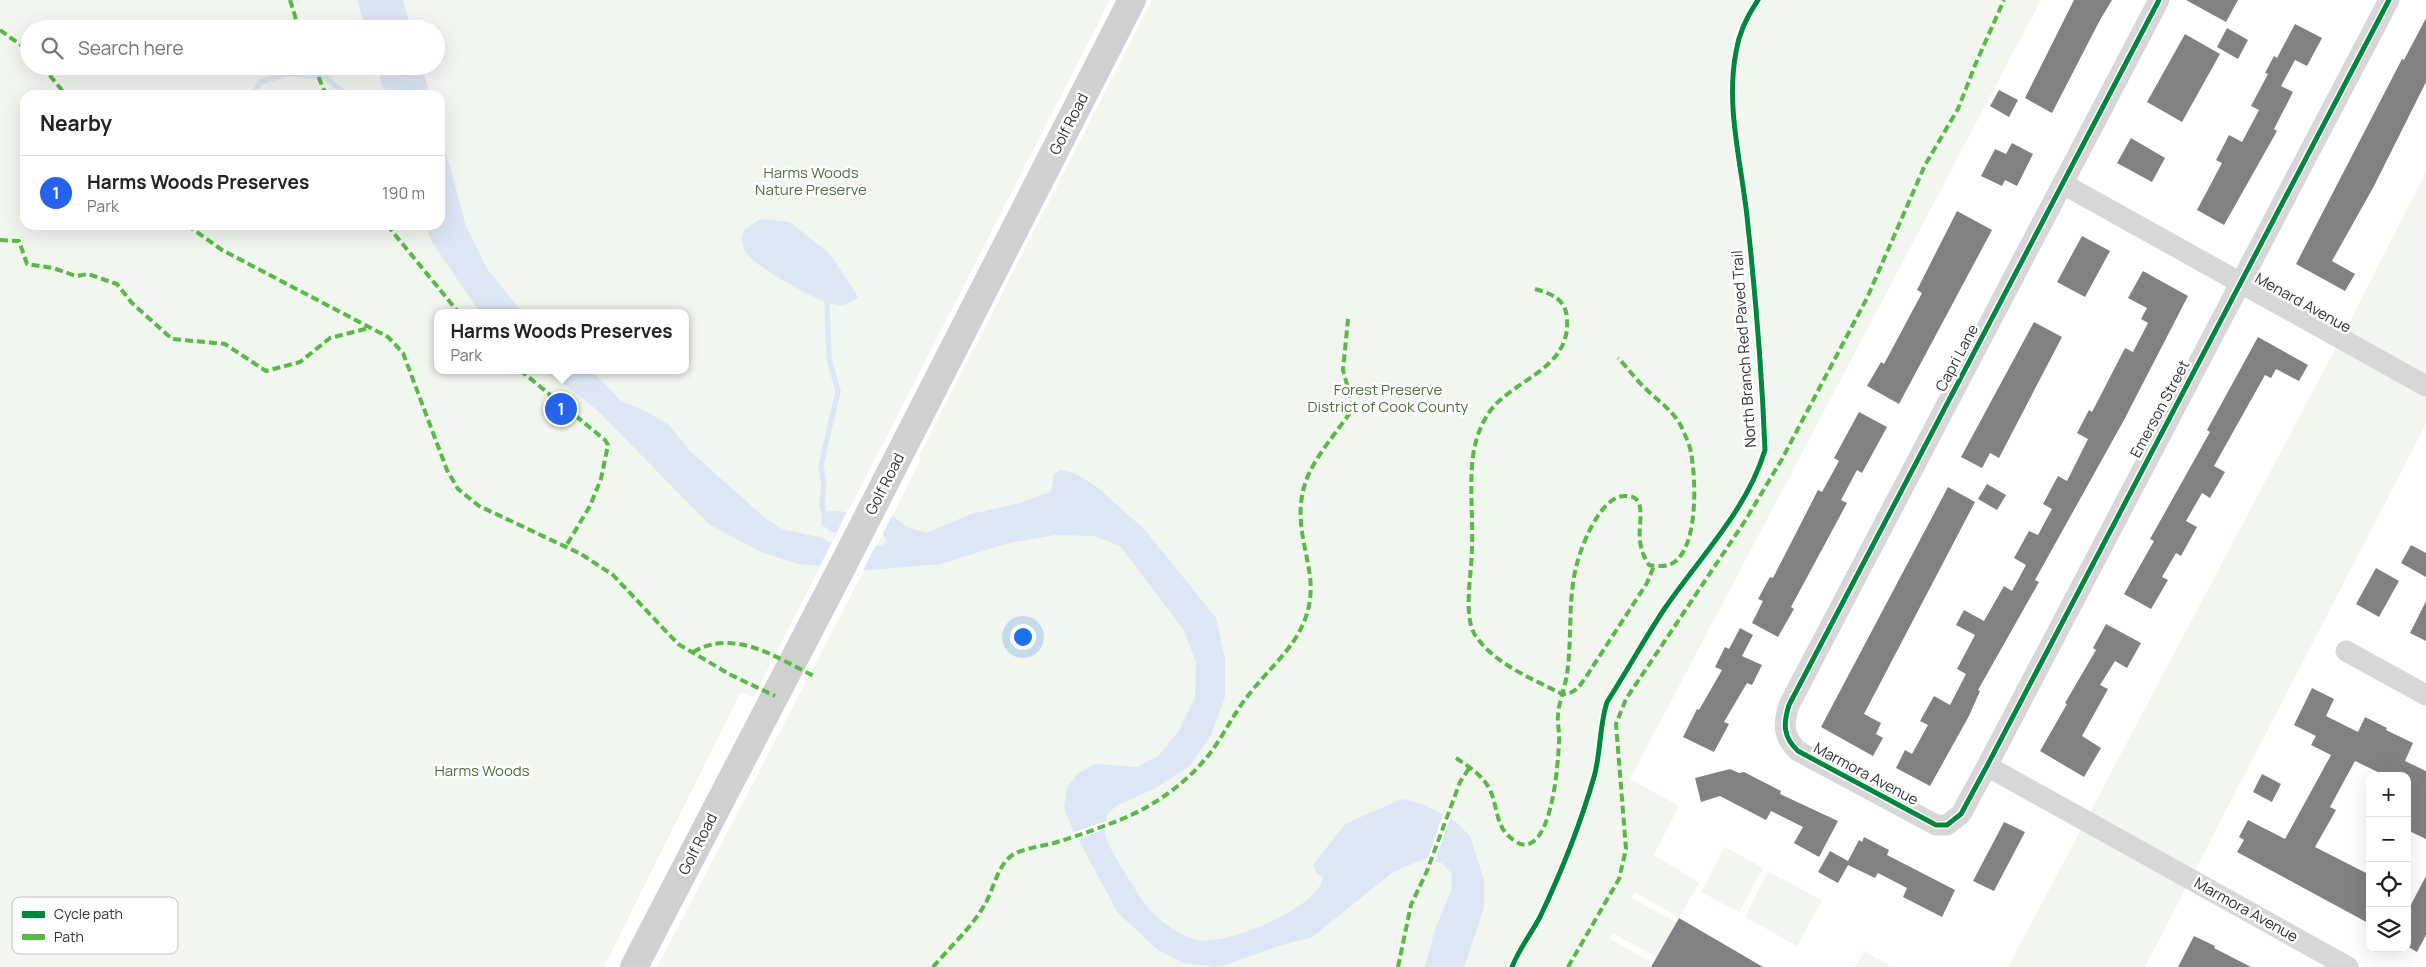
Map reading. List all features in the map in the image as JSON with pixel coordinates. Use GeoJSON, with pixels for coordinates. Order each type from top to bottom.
{"type":"FeatureCollection","features":[{"type":"Feature","properties":{"kind":"main road","name":"Golf Road"},"geometry":{"type":"LineString","coordinates":[[634,967],[841,569],[1132,0]]}},
{"type":"Feature","properties":{"kind":"street","name":"Capri Lane"},"geometry":{"type":"LineString","coordinates":[[1785,730],[1785,718],[1789,705],[2159,0]]}},
{"type":"Feature","properties":{"kind":"street","name":"Emerson Street"},"geometry":{"type":"LineString","coordinates":[[1947,826],[1960,814],[1987,766],[2389,0]]}},
{"type":"Feature","properties":{"kind":"street","name":"Menard Avenue"},"geometry":{"type":"LineString","coordinates":[[2063,184],[2426,386]]}},
{"type":"Feature","properties":{"kind":"street"},"geometry":{"type":"LineString","coordinates":[[2346,651],[2426,695]]}},
{"type":"Feature","properties":{"kind":"street","name":"Marmora Avenue"},"geometry":{"type":"LineString","coordinates":[[1785,730],[1790,743],[1798,751],[1931,823],[1947,826]]}},
{"type":"Feature","properties":{"kind":"street","name":"Marmora Avenue"},"geometry":{"type":"LineString","coordinates":[[1987,766],[2348,967]]}},
{"type":"Feature","properties":{"kind":"green space"},"geometry":{"type":"Polygon","coordinates":[[[0,0],[1110,0],[753,698],[741,692],[604,967],[0,967],[0,0]]]}},
{"type":"Feature","properties":{"kind":"green space","name":"Forest Preserve District of Cook County"},"geometry":{"type":"Polygon","coordinates":[[[1152,0],[2041,0],[1630,779],[1679,806],[1654,855],[1699,883],[1679,918],[1635,892],[1632,898],[1676,922],[1656,957],[1613,933],[1610,939],[1652,962],[1649,967],[657,967],[895,511],[920,460],[919,456],[1152,0]]]}},
{"type":"Feature","properties":{"kind":"green space"},"geometry":{"type":"Polygon","coordinates":[[[2426,172],[2426,424],[2145,967],[2008,967],[2349,323],[2426,172]]]}},
{"type":"Feature","properties":{"kind":"green space"},"geometry":{"type":"Polygon","coordinates":[[[1725,847],[1763,868],[1739,912],[1701,892],[1725,847]]]}},
{"type":"Feature","properties":{"kind":"green space"},"geometry":{"type":"Polygon","coordinates":[[[1768,871],[1822,901],[1797,946],[1745,917],[1768,871]]]}},
{"type":"Feature","properties":{"kind":"green space"},"geometry":{"type":"Polygon","coordinates":[[[1864,951],[1893,967],[1855,967],[1864,951]]]}},
{"type":"Feature","properties":{"kind":"shaded area"},"geometry":{"type":"Polygon","coordinates":[[[357,0],[403,0],[409,20],[363,20],[357,0]]]}},
{"type":"Feature","properties":{"kind":"shaded area"},"geometry":{"type":"Polygon","coordinates":[[[379,75],[424,75],[429,90],[384,90],[379,75]]]}},
{"type":"Feature","properties":{"kind":"shaded area"},"geometry":{"type":"Polygon","coordinates":[[[445,148],[466,226],[487,269],[520,309],[477,309],[432,242],[427,230],[445,230],[445,148]]]}},
{"type":"Feature","properties":{"kind":"shaded area"},"geometry":{"type":"Polygon","coordinates":[[[760,219],[790,222],[831,255],[858,297],[843,305],[825,302],[787,283],[753,260],[746,252],[741,239],[744,230],[760,219]]]}},
{"type":"Feature","properties":{"kind":"shaded area"},"geometry":{"type":"Polygon","coordinates":[[[550,374],[595,374],[621,401],[644,410],[669,425],[691,452],[764,517],[782,529],[823,538],[828,542],[880,546],[887,542],[884,535],[832,532],[822,525],[821,518],[828,511],[890,514],[907,527],[926,533],[971,514],[1016,504],[1051,492],[1054,475],[1060,470],[1075,473],[1097,487],[1145,530],[1216,618],[1225,659],[1225,697],[1211,735],[1190,766],[1154,789],[1117,805],[1107,815],[1105,832],[1108,844],[1146,905],[1172,928],[1192,939],[1211,940],[1249,931],[1288,913],[1317,890],[1323,878],[1316,873],[1313,865],[1345,824],[1402,799],[1423,804],[1454,820],[1470,836],[1484,880],[1484,908],[1464,967],[1425,967],[1435,929],[1451,891],[1452,874],[1442,863],[1426,858],[1393,872],[1311,938],[1288,943],[1219,967],[1183,963],[1158,950],[1118,913],[1072,828],[1064,808],[1067,787],[1078,773],[1096,764],[1137,767],[1158,756],[1178,732],[1195,698],[1196,662],[1183,629],[1120,546],[1094,536],[1055,535],[1009,543],[940,564],[870,570],[798,564],[761,552],[710,525],[596,409],[550,374]]]}},
{"type":"Feature","properties":{"kind":"pier"},"geometry":{"type":"Polygon","coordinates":[[[848,509],[890,512],[893,514],[881,537],[836,534],[848,509]]]}},
{"type":"Feature","properties":{"kind":"pier"},"geometry":{"type":"Polygon","coordinates":[[[833,540],[877,543],[863,570],[819,568],[833,540]]]}},
{"type":"Feature","properties":{"kind":"pier"},"geometry":{"type":"Polygon","coordinates":[[[1444,812],[1451,816],[1434,863],[1427,860],[1444,812]]]}},
{"type":"Feature","properties":{"kind":"pier"},"geometry":{"type":"Polygon","coordinates":[[[1109,820],[1108,828],[1076,840],[1072,833],[1109,820]]]}},
{"type":"Feature","properties":{"kind":"building"},"geometry":{"type":"Polygon","coordinates":[[[2074,0],[2112,0],[2052,113],[2025,98],[2074,0]]]}},
{"type":"Feature","properties":{"kind":"building"},"geometry":{"type":"Polygon","coordinates":[[[2186,0],[2238,0],[2226,22],[2186,0]]]}},
{"type":"Feature","properties":{"kind":"building"},"geometry":{"type":"Polygon","coordinates":[[[2426,18],[2426,82],[2374,186],[2332,261],[2355,274],[2345,291],[2296,264],[2402,59],[2404,60],[2426,18]]]}},
{"type":"Feature","properties":{"kind":"building"},"geometry":{"type":"Polygon","coordinates":[[[2295,24],[2322,38],[2307,66],[2295,60],[2281,86],[2293,92],[2274,129],[2277,131],[2224,225],[2197,210],[2222,163],[2216,160],[2229,135],[2242,142],[2259,110],[2251,106],[2268,74],[2265,73],[2274,56],[2277,58],[2295,24]]]}},
{"type":"Feature","properties":{"kind":"building"},"geometry":{"type":"Polygon","coordinates":[[[2227,28],[2248,40],[2238,59],[2217,47],[2227,28]]]}},
{"type":"Feature","properties":{"kind":"building"},"geometry":{"type":"Polygon","coordinates":[[[2185,34],[2220,54],[2182,122],[2147,102],[2185,34]]]}},
{"type":"Feature","properties":{"kind":"building"},"geometry":{"type":"Polygon","coordinates":[[[1999,90],[2018,100],[2009,117],[1990,106],[1999,90]]]}},
{"type":"Feature","properties":{"kind":"building"},"geometry":{"type":"Polygon","coordinates":[[[2131,138],[2165,158],[2152,182],[2117,163],[2131,138]]]}},
{"type":"Feature","properties":{"kind":"building"},"geometry":{"type":"Polygon","coordinates":[[[2012,143],[2033,154],[2017,186],[2005,180],[2002,186],[1981,176],[1995,149],[2006,154],[2012,143]]]}},
{"type":"Feature","properties":{"kind":"building"},"geometry":{"type":"Polygon","coordinates":[[[1957,211],[1992,230],[1899,404],[1867,386],[1881,362],[1884,364],[1922,293],[1917,290],[1957,211]]]}},
{"type":"Feature","properties":{"kind":"building"},"geometry":{"type":"Polygon","coordinates":[[[2082,236],[2110,251],[2085,297],[2057,282],[2082,236]]]}},
{"type":"Feature","properties":{"kind":"building"},"geometry":{"type":"Polygon","coordinates":[[[2143,271],[2188,296],[2124,420],[2035,580],[2039,582],[1978,690],[1980,691],[1969,716],[1930,786],[1896,768],[1905,750],[1912,754],[1928,725],[1920,721],[1934,696],[1950,705],[1966,674],[1957,669],[1975,635],[1956,625],[1964,610],[1984,621],[2004,586],[2012,591],[2026,565],[2014,558],[2029,531],[2038,535],[2052,509],[2043,504],[2058,476],[2067,481],[2088,439],[2077,433],[2089,410],[2092,412],[2125,348],[2133,352],[2148,323],[2141,319],[2147,308],[2128,298],[2143,271]]]}},
{"type":"Feature","properties":{"kind":"building"},"geometry":{"type":"Polygon","coordinates":[[[2034,322],[2062,337],[1999,458],[1990,453],[1982,468],[1961,457],[2034,322]]]}},
{"type":"Feature","properties":{"kind":"building"},"geometry":{"type":"Polygon","coordinates":[[[2258,337],[2308,365],[2299,381],[2276,369],[2271,378],[2265,375],[2214,466],[2225,472],[2210,498],[2202,493],[2186,521],[2197,527],[2181,556],[2176,553],[2162,577],[2168,580],[2151,609],[2124,594],[2154,541],[2150,539],[2210,432],[2207,430],[2258,337]]]}},
{"type":"Feature","properties":{"kind":"building"},"geometry":{"type":"Polygon","coordinates":[[[1859,412],[1887,427],[1862,473],[1857,470],[1841,500],[1847,503],[1791,607],[1794,609],[1778,637],[1752,623],[1763,601],[1758,599],[1770,577],[1773,578],[1818,490],[1822,492],[1839,461],[1834,458],[1859,412]]]}},
{"type":"Feature","properties":{"kind":"building"},"geometry":{"type":"Polygon","coordinates":[[[1987,484],[2006,495],[1997,510],[1978,499],[1987,484]]]}},
{"type":"Feature","properties":{"kind":"building"},"geometry":{"type":"Polygon","coordinates":[[[1948,487],[1975,502],[1864,714],[1881,723],[1876,734],[1883,738],[1873,756],[1821,727],[1948,487]]]}},
{"type":"Feature","properties":{"kind":"building"},"geometry":{"type":"Polygon","coordinates":[[[2411,545],[2426,553],[2426,577],[2401,563],[2411,545]]]}},
{"type":"Feature","properties":{"kind":"building"},"geometry":{"type":"Polygon","coordinates":[[[2376,568],[2399,581],[2379,617],[2356,604],[2376,568]]]}},
{"type":"Feature","properties":{"kind":"building"},"geometry":{"type":"Polygon","coordinates":[[[2426,601],[2426,641],[2410,633],[2426,601]]]}},
{"type":"Feature","properties":{"kind":"building"},"geometry":{"type":"Polygon","coordinates":[[[2106,624],[2141,643],[2127,668],[2115,661],[2100,685],[2108,689],[2082,736],[2101,748],[2084,777],[2040,751],[2096,650],[2093,648],[2106,624]]]}},
{"type":"Feature","properties":{"kind":"building"},"geometry":{"type":"Polygon","coordinates":[[[1740,628],[1753,635],[1742,656],[1762,665],[1752,685],[1747,683],[1724,722],[1729,724],[1714,752],[1683,737],[1697,709],[1699,710],[1722,670],[1715,667],[1725,647],[1729,649],[1740,628]]]}},
{"type":"Feature","properties":{"kind":"building"},"geometry":{"type":"Polygon","coordinates":[[[2312,688],[2334,699],[2326,716],[2358,732],[2365,717],[2413,743],[2405,761],[2426,771],[2426,839],[2411,832],[2411,772],[2378,772],[2355,761],[2330,807],[2336,810],[2315,847],[2366,873],[2366,922],[2237,852],[2244,840],[2239,837],[2248,820],[2285,839],[2331,755],[2311,745],[2316,736],[2294,725],[2312,688]]]}},
{"type":"Feature","properties":{"kind":"building"},"geometry":{"type":"Polygon","coordinates":[[[1730,769],[1739,773],[1744,772],[1781,791],[1780,794],[1838,821],[1819,857],[1794,843],[1803,827],[1771,811],[1766,820],[1720,796],[1701,802],[1695,778],[1730,769]]]}},
{"type":"Feature","properties":{"kind":"building"},"geometry":{"type":"Polygon","coordinates":[[[2262,774],[2281,784],[2272,802],[2253,792],[2262,774]]]}},
{"type":"Feature","properties":{"kind":"building"},"geometry":{"type":"Polygon","coordinates":[[[2004,822],[2025,832],[1994,891],[1973,881],[2004,822]]]}},
{"type":"Feature","properties":{"kind":"building"},"geometry":{"type":"Polygon","coordinates":[[[1864,837],[1889,850],[1887,855],[1955,890],[1942,917],[1903,897],[1907,888],[1878,873],[1875,878],[1848,865],[1838,883],[1818,872],[1830,851],[1848,861],[1859,840],[1862,842],[1864,837]]]}},
{"type":"Feature","properties":{"kind":"building"},"geometry":{"type":"Polygon","coordinates":[[[2426,876],[2426,935],[2417,952],[2411,948],[2411,904],[2426,876]]]}},
{"type":"Feature","properties":{"kind":"building"},"geometry":{"type":"Polygon","coordinates":[[[1679,918],[1763,967],[1651,967],[1679,918]]]}},
{"type":"Feature","properties":{"kind":"building"},"geometry":{"type":"Polygon","coordinates":[[[2194,936],[2215,946],[2214,948],[2251,967],[2178,967],[2194,936]]]}},
{"type":"Feature","properties":{"kind":"waterway"},"geometry":{"type":"LineString","coordinates":[[256,90],[260,82],[283,75]]}},
{"type":"Feature","properties":{"kind":"waterway"},"geometry":{"type":"LineString","coordinates":[[305,75],[327,78],[340,90]]}},
{"type":"Feature","properties":{"kind":"waterway"},"geometry":{"type":"LineString","coordinates":[[824,515],[822,504],[824,484],[821,465],[838,391],[829,359],[827,302]]}},
{"type":"Feature","properties":{"kind":"marked path"},"geometry":{"type":"LineString","coordinates":[[290,0],[296,20]]}},
{"type":"Feature","properties":{"kind":"marked path"},"geometry":{"type":"LineString","coordinates":[[1568,967],[1619,879],[1626,849],[1616,724],[1626,699],[1745,521],[1782,459],[1867,298],[1925,165],[1958,109],[2004,0]]}},
{"type":"Feature","properties":{"kind":"marked path"},"geometry":{"type":"LineString","coordinates":[[0,30],[20,44]]}},
{"type":"Feature","properties":{"kind":"marked path"},"geometry":{"type":"LineString","coordinates":[[49,75],[62,90]]}},
{"type":"Feature","properties":{"kind":"marked path"},"geometry":{"type":"LineString","coordinates":[[318,75],[324,90]]}},
{"type":"Feature","properties":{"kind":"marked path"},"geometry":{"type":"LineString","coordinates":[[194,230],[222,250],[388,337],[403,353],[447,470],[458,489],[479,506],[581,554],[613,575],[678,644],[731,675],[775,696]]}},
{"type":"Feature","properties":{"kind":"marked path"},"geometry":{"type":"LineString","coordinates":[[391,230],[456,309]]}},
{"type":"Feature","properties":{"kind":"marked path"},"geometry":{"type":"LineString","coordinates":[[0,240],[19,241],[27,264],[53,268],[76,276],[88,274],[117,284],[132,303],[172,339],[225,344],[266,371],[300,362],[330,338],[369,328]]}},
{"type":"Feature","properties":{"kind":"marked path"},"geometry":{"type":"LineString","coordinates":[[1535,289],[1552,295],[1561,302],[1567,319],[1565,337],[1559,352],[1548,364],[1494,406],[1482,424],[1474,448],[1471,486],[1472,546],[1469,612],[1475,635],[1493,654],[1515,670],[1562,694],[1570,693],[1579,687],[1586,677],[1647,583],[1654,566]]}},
{"type":"Feature","properties":{"kind":"marked path"},"geometry":{"type":"LineString","coordinates":[[933,967],[979,914],[1008,858],[1024,850],[1054,843],[1097,829],[1134,814],[1157,801],[1179,785],[1207,757],[1247,697],[1293,642],[1304,621],[1310,602],[1311,585],[1302,534],[1301,516],[1305,484],[1315,462],[1351,411],[1352,403],[1343,370],[1348,319]]}},
{"type":"Feature","properties":{"kind":"marked path"},"geometry":{"type":"LineString","coordinates":[[1456,758],[1474,771],[1486,783],[1492,795],[1500,824],[1508,836],[1523,845],[1529,844],[1537,838],[1544,827],[1553,798],[1559,739],[1558,715],[1566,679],[1573,585],[1577,563],[1592,525],[1608,504],[1617,498],[1631,496],[1639,504],[1640,544],[1649,565],[1663,566],[1671,564],[1680,557],[1687,545],[1691,530],[1694,496],[1693,464],[1689,443],[1675,417],[1618,358]]}},
{"type":"Feature","properties":{"kind":"marked path"},"geometry":{"type":"LineString","coordinates":[[525,374],[605,440],[608,445],[601,479],[590,506],[566,546]]}},
{"type":"Feature","properties":{"kind":"marked path"},"geometry":{"type":"LineString","coordinates":[[693,652],[709,645],[739,644],[770,654],[814,676]]}},
{"type":"Feature","properties":{"kind":"marked path"},"geometry":{"type":"LineString","coordinates":[[1398,967],[1411,905],[1427,871],[1460,782],[1470,767]]}},
{"type":"Feature","properties":{"kind":"cycle path","name":"North Branch Red Paved Trail"},"geometry":{"type":"LineString","coordinates":[[1512,967],[1540,917],[1562,866],[1589,794],[1596,768],[1607,702],[1665,608],[1735,513],[1747,493],[1765,450],[1754,282],[1746,204],[1736,139],[1733,95],[1733,74],[1739,38],[1747,18],[1758,0]]}},
{"type":"Feature","properties":{"kind":"cycle path"},"geometry":{"type":"LineString","coordinates":[[2159,0],[1787,712],[1785,724],[1787,735],[1789,741],[1798,751],[1936,825],[1947,825],[1961,814],[2389,0]]}},
{"type":"Feature","properties":{"kind":"place","name":"Harms Woods Preserves"},"geometry":{"type":"Point","coordinates":[561,409]}},
{"type":"Feature","properties":{"kind":"park label","name":"Harms Woods Nature Preserve"},"geometry":{"type":"Point","coordinates":[811,182]}},
{"type":"Feature","properties":{"kind":"park label","name":"Harms Woods"},"geometry":{"type":"Point","coordinates":[482,771]}}]}
